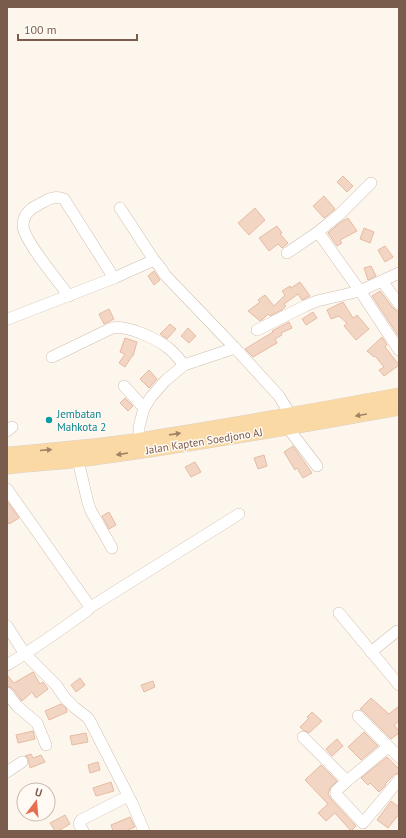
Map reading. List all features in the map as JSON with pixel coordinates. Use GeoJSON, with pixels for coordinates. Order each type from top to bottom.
{"type":"FeatureCollection","features":[{"type":"Feature","properties":{"kind":"main road","name":"Jalan Kapten Soedjono AJ"},"geometry":{"type":"LineString","coordinates":[[289,421],[399,396]]}},
{"type":"Feature","properties":{"kind":"main road","name":"Jalan Kapten Soedjono AJ"},"geometry":{"type":"LineString","coordinates":[[7,467],[78,460],[289,421],[399,408]]}},
{"type":"Feature","properties":{"kind":"main road","name":"Jalan Kapten Soedjono AJ"},"geometry":{"type":"LineString","coordinates":[[7,454],[139,440],[168,434],[220,427],[271,424]]}},
{"type":"Feature","properties":{"kind":"street"},"geometry":{"type":"LineString","coordinates":[[288,253],[318,232],[340,214],[371,183]]}},
{"type":"Feature","properties":{"kind":"street"},"geometry":{"type":"LineString","coordinates":[[69,296],[33,247],[24,231],[23,225],[26,213],[30,208],[51,198],[59,197],[64,199],[114,278]]}},
{"type":"Feature","properties":{"kind":"street"},"geometry":{"type":"LineString","coordinates":[[120,208],[154,260],[175,287],[235,348],[278,396],[289,421],[317,466]]}},
{"type":"Feature","properties":{"kind":"street"},"geometry":{"type":"LineString","coordinates":[[318,232],[360,291],[399,350]]}},
{"type":"Feature","properties":{"kind":"street"},"geometry":{"type":"LineString","coordinates":[[8,319],[114,278],[154,260]]}},
{"type":"Feature","properties":{"kind":"street"},"geometry":{"type":"LineString","coordinates":[[257,330],[316,301],[360,291],[399,273]]}},
{"type":"Feature","properties":{"kind":"street"},"geometry":{"type":"LineString","coordinates":[[382,281],[399,304]]}},
{"type":"Feature","properties":{"kind":"street"},"geometry":{"type":"LineString","coordinates":[[52,357],[112,328],[121,327],[140,333],[167,347],[184,365]]}},
{"type":"Feature","properties":{"kind":"street"},"geometry":{"type":"LineString","coordinates":[[139,440],[139,427],[144,408],[151,397],[165,381],[184,365],[235,348]]}},
{"type":"Feature","properties":{"kind":"street"},"geometry":{"type":"LineString","coordinates":[[124,386],[144,408]]}},
{"type":"Feature","properties":{"kind":"street"},"geometry":{"type":"LineString","coordinates":[[78,460],[91,511],[112,548]]}},
{"type":"Feature","properties":{"kind":"street"},"geometry":{"type":"LineString","coordinates":[[7,489],[88,604],[89,608]]}},
{"type":"Feature","properties":{"kind":"street"},"geometry":{"type":"LineString","coordinates":[[7,665],[25,654],[89,608],[239,514]]}},
{"type":"Feature","properties":{"kind":"street"},"geometry":{"type":"LineString","coordinates":[[339,613],[399,685]]}},
{"type":"Feature","properties":{"kind":"street"},"geometry":{"type":"LineString","coordinates":[[7,626],[25,654],[56,686],[64,698],[88,718],[128,796],[144,831]]}},
{"type":"Feature","properties":{"kind":"street"},"geometry":{"type":"LineString","coordinates":[[372,652],[397,631]]}},
{"type":"Feature","properties":{"kind":"street"},"geometry":{"type":"LineString","coordinates":[[7,693],[18,706],[37,723],[46,745]]}},
{"type":"Feature","properties":{"kind":"street"},"geometry":{"type":"LineString","coordinates":[[358,716],[399,757]]}},
{"type":"Feature","properties":{"kind":"street"},"geometry":{"type":"LineString","coordinates":[[303,737],[346,781]]}},
{"type":"Feature","properties":{"kind":"street"},"geometry":{"type":"LineString","coordinates":[[388,747],[346,781],[336,791],[336,794],[360,827],[399,780]]}},
{"type":"Feature","properties":{"kind":"street"},"geometry":{"type":"LineString","coordinates":[[7,772],[22,762]]}},
{"type":"Feature","properties":{"kind":"street"},"geometry":{"type":"LineString","coordinates":[[82,831],[79,824],[81,820],[128,796]]}},
{"type":"Feature","properties":{"kind":"building"},"geometry":{"type":"Polygon","coordinates":[[[343,176],[353,186],[347,192],[337,182],[343,176]]]}},
{"type":"Feature","properties":{"kind":"building"},"geometry":{"type":"Polygon","coordinates":[[[324,196],[335,209],[324,218],[313,206],[324,196]]]}},
{"type":"Feature","properties":{"kind":"building"},"geometry":{"type":"Polygon","coordinates":[[[255,208],[265,220],[249,235],[238,223],[255,208]]]}},
{"type":"Feature","properties":{"kind":"building"},"geometry":{"type":"Polygon","coordinates":[[[348,218],[357,231],[340,240],[342,243],[337,246],[328,233],[348,218]]]}},
{"type":"Feature","properties":{"kind":"building"},"geometry":{"type":"Polygon","coordinates":[[[277,226],[282,233],[280,234],[288,243],[282,248],[278,244],[269,251],[259,238],[277,226]]]}},
{"type":"Feature","properties":{"kind":"building"},"geometry":{"type":"Polygon","coordinates":[[[364,228],[374,232],[370,243],[360,239],[364,228]]]}},
{"type":"Feature","properties":{"kind":"building"},"geometry":{"type":"Polygon","coordinates":[[[385,246],[393,257],[385,262],[378,250],[385,246]]]}},
{"type":"Feature","properties":{"kind":"building"},"geometry":{"type":"Polygon","coordinates":[[[371,266],[376,276],[368,280],[364,268],[371,266]]]}},
{"type":"Feature","properties":{"kind":"building"},"geometry":{"type":"Polygon","coordinates":[[[154,271],[160,280],[154,285],[148,276],[154,271]]]}},
{"type":"Feature","properties":{"kind":"building"},"geometry":{"type":"Polygon","coordinates":[[[300,282],[310,296],[302,300],[298,294],[284,304],[286,306],[282,310],[270,316],[268,314],[260,321],[248,311],[260,302],[258,300],[265,295],[274,306],[285,295],[282,291],[290,286],[291,288],[300,282]]]}},
{"type":"Feature","properties":{"kind":"building"},"geometry":{"type":"Polygon","coordinates":[[[380,291],[399,314],[399,337],[372,296],[380,291]]]}},
{"type":"Feature","properties":{"kind":"building"},"geometry":{"type":"Polygon","coordinates":[[[343,302],[353,318],[357,315],[369,329],[356,340],[344,326],[347,323],[339,316],[331,319],[327,310],[343,302]]]}},
{"type":"Feature","properties":{"kind":"building"},"geometry":{"type":"Polygon","coordinates":[[[109,309],[114,319],[104,324],[99,314],[109,309]]]}},
{"type":"Feature","properties":{"kind":"building"},"geometry":{"type":"Polygon","coordinates":[[[313,312],[317,318],[306,325],[302,319],[313,312]]]}},
{"type":"Feature","properties":{"kind":"building"},"geometry":{"type":"Polygon","coordinates":[[[289,322],[292,328],[281,333],[282,335],[275,339],[277,343],[253,357],[245,349],[273,332],[272,331],[289,322]]]}},
{"type":"Feature","properties":{"kind":"building"},"geometry":{"type":"Polygon","coordinates":[[[170,324],[176,329],[167,339],[160,334],[170,324]]]}},
{"type":"Feature","properties":{"kind":"building"},"geometry":{"type":"Polygon","coordinates":[[[188,328],[196,336],[189,343],[181,336],[188,328]]]}},
{"type":"Feature","properties":{"kind":"building"},"geometry":{"type":"Polygon","coordinates":[[[382,337],[387,345],[385,347],[399,365],[384,376],[379,370],[384,367],[375,356],[374,357],[367,351],[382,337]]]}},
{"type":"Feature","properties":{"kind":"building"},"geometry":{"type":"Polygon","coordinates":[[[125,338],[137,342],[133,356],[125,367],[119,363],[125,354],[120,352],[125,338]]]}},
{"type":"Feature","properties":{"kind":"building"},"geometry":{"type":"Polygon","coordinates":[[[149,370],[157,379],[149,388],[140,379],[149,370]]]}},
{"type":"Feature","properties":{"kind":"building"},"geometry":{"type":"Polygon","coordinates":[[[125,398],[133,406],[128,411],[120,403],[125,398]]]}},
{"type":"Feature","properties":{"kind":"building"},"geometry":{"type":"Polygon","coordinates":[[[293,446],[312,473],[303,478],[297,468],[295,470],[284,452],[293,446]]]}},
{"type":"Feature","properties":{"kind":"building"},"geometry":{"type":"Polygon","coordinates":[[[264,455],[267,466],[258,469],[254,458],[264,455]]]}},
{"type":"Feature","properties":{"kind":"building"},"geometry":{"type":"Polygon","coordinates":[[[195,462],[201,472],[191,477],[185,467],[195,462]]]}},
{"type":"Feature","properties":{"kind":"building"},"geometry":{"type":"Polygon","coordinates":[[[7,501],[19,518],[9,524],[7,520],[7,501]]]}},
{"type":"Feature","properties":{"kind":"building"},"geometry":{"type":"Polygon","coordinates":[[[109,512],[116,525],[109,529],[102,516],[109,512]]]}},
{"type":"Feature","properties":{"kind":"building"},"geometry":{"type":"Polygon","coordinates":[[[33,672],[40,684],[43,682],[48,689],[36,698],[32,692],[22,701],[13,689],[7,686],[7,675],[14,683],[33,672]]]}},
{"type":"Feature","properties":{"kind":"building"},"geometry":{"type":"Polygon","coordinates":[[[80,678],[85,685],[76,692],[71,685],[80,678]]]}},
{"type":"Feature","properties":{"kind":"building"},"geometry":{"type":"Polygon","coordinates":[[[153,681],[155,687],[144,692],[141,685],[153,681]]]}},
{"type":"Feature","properties":{"kind":"building"},"geometry":{"type":"Polygon","coordinates":[[[371,698],[389,714],[399,706],[399,721],[394,725],[399,733],[391,739],[360,709],[371,698]]]}},
{"type":"Feature","properties":{"kind":"building"},"geometry":{"type":"Polygon","coordinates":[[[61,704],[66,708],[67,712],[49,720],[45,711],[61,704]]]}},
{"type":"Feature","properties":{"kind":"building"},"geometry":{"type":"Polygon","coordinates":[[[312,712],[322,721],[309,733],[300,727],[309,718],[307,717],[312,712]]]}},
{"type":"Feature","properties":{"kind":"building"},"geometry":{"type":"Polygon","coordinates":[[[33,731],[35,739],[18,743],[16,735],[33,731]]]}},
{"type":"Feature","properties":{"kind":"building"},"geometry":{"type":"Polygon","coordinates":[[[364,732],[378,746],[361,760],[348,747],[364,732]]]}},
{"type":"Feature","properties":{"kind":"building"},"geometry":{"type":"Polygon","coordinates":[[[86,733],[88,742],[72,745],[70,736],[86,733]]]}},
{"type":"Feature","properties":{"kind":"building"},"geometry":{"type":"Polygon","coordinates":[[[337,739],[343,746],[332,756],[326,749],[337,739]]]}},
{"type":"Feature","properties":{"kind":"building"},"geometry":{"type":"Polygon","coordinates":[[[31,754],[33,758],[41,755],[45,762],[30,768],[28,758],[25,756],[31,754]]]}},
{"type":"Feature","properties":{"kind":"building"},"geometry":{"type":"Polygon","coordinates":[[[387,757],[399,769],[399,773],[395,774],[379,792],[370,783],[368,785],[361,778],[387,757]]]}},
{"type":"Feature","properties":{"kind":"building"},"geometry":{"type":"Polygon","coordinates":[[[98,762],[100,770],[90,773],[88,765],[98,762]]]}},
{"type":"Feature","properties":{"kind":"building"},"geometry":{"type":"Polygon","coordinates":[[[321,765],[337,781],[330,788],[328,794],[356,826],[351,831],[335,813],[326,821],[318,813],[328,804],[305,780],[321,765]]]}},
{"type":"Feature","properties":{"kind":"building"},"geometry":{"type":"Polygon","coordinates":[[[111,782],[114,791],[96,796],[93,788],[111,782]]]}},
{"type":"Feature","properties":{"kind":"building"},"geometry":{"type":"Polygon","coordinates":[[[391,801],[399,807],[399,814],[388,828],[377,820],[391,801]]]}},
{"type":"Feature","properties":{"kind":"building"},"geometry":{"type":"Polygon","coordinates":[[[65,815],[70,824],[58,831],[55,831],[50,823],[56,822],[56,820],[65,815]]]}},
{"type":"Feature","properties":{"kind":"building"},"geometry":{"type":"Polygon","coordinates":[[[130,817],[135,827],[125,831],[113,831],[111,825],[130,817]]]}},
{"type":"Feature","properties":{"kind":"place","name":"Jembatan Mahkota 2"},"geometry":{"type":"Point","coordinates":[49,420]}}]}
